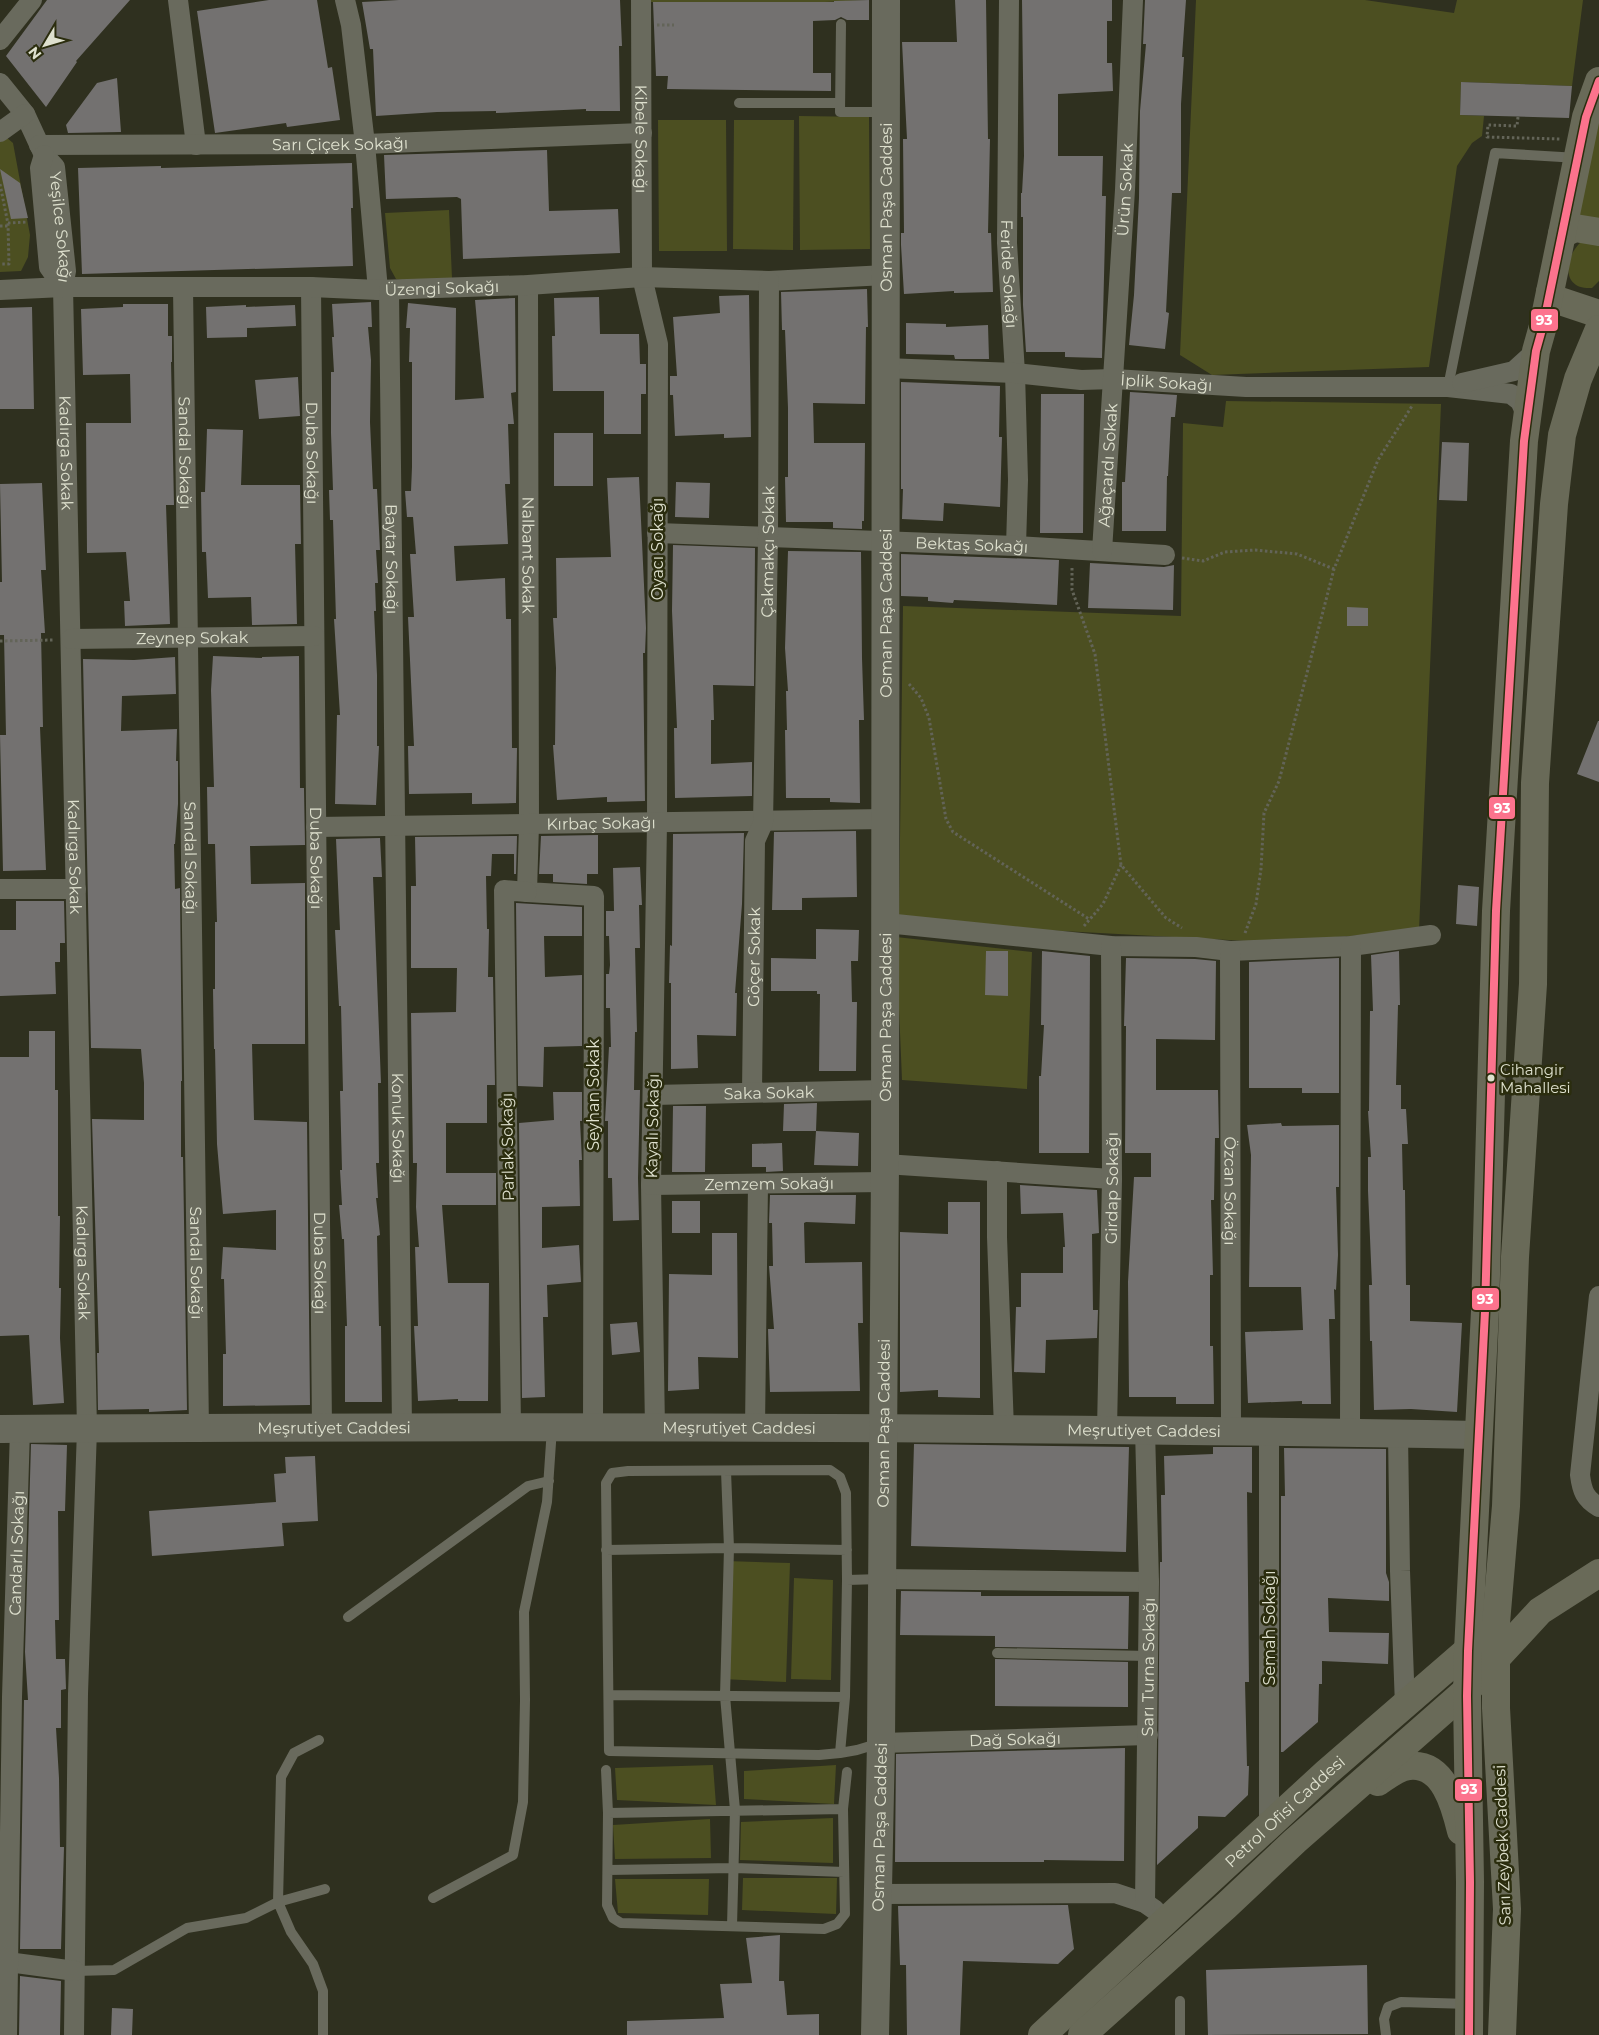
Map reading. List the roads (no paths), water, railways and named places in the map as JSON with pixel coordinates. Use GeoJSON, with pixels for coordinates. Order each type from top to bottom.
{"type":"FeatureCollection","features":[{"type":"Feature","properties":{"kind":"main road","name":"Osman Paşa Caddesi"},"geometry":{"type":"LineString","coordinates":[[875,2035],[881,1743],[884,1428],[886,0]]}},
{"type":"Feature","properties":{"kind":"main road","name":"Sarı Zeybek Caddesi"},"geometry":{"type":"LineString","coordinates":[[1469,2035],[1468,1651],[1485,1311],[1496,911],[1524,441],[1536,351],[1562,234],[1572,149],[1599,81]]}},
{"type":"Feature","properties":{"kind":"main road"},"geometry":{"type":"LineString","coordinates":[[1562,234],[1575,228],[1599,232]]}},
{"type":"Feature","properties":{"kind":"main road"},"geometry":{"type":"LineString","coordinates":[[1550,292],[1557,300],[1599,314]]}},
{"type":"Feature","properties":{"kind":"main road","name":"Sarı Zeybek Caddesi"},"geometry":{"type":"LineString","coordinates":[[1502,2035],[1507,1910],[1496,1708],[1496,1623],[1506,1506],[1515,1258],[1533,984],[1535,783],[1554,504],[1562,435],[1578,379],[1599,329]]}},
{"type":"Feature","properties":{"kind":"main road","name":"Meşrutiyet Caddesi"},"geometry":{"type":"LineString","coordinates":[[10,1429],[884,1428],[1478,1435]]}},
{"type":"Feature","properties":{"kind":"main road","name":"Petrol Ofisi Caddesi"},"geometry":{"type":"LineString","coordinates":[[1082,2035],[1226,1906],[1295,1841],[1467,1690],[1540,1611],[1599,1573]]}},
{"type":"Feature","properties":{"kind":"main road","name":"Petrol Ofisi Caddesi"},"geometry":{"type":"LineString","coordinates":[[1042,2035],[1326,1772],[1468,1651],[1496,1623],[1540,1611]]}},
{"type":"Feature","properties":{"kind":"main road"},"geometry":{"type":"LineString","coordinates":[[1295,1841],[1391,1773],[1409,1766],[1426,1769],[1436,1776],[1454,1804],[1470,1882]]}},
{"type":"Feature","properties":{"kind":"street"},"geometry":{"type":"LineString","coordinates":[[0,40],[32,0]]}},
{"type":"Feature","properties":{"kind":"street"},"geometry":{"type":"LineString","coordinates":[[178,0],[196,145]]}},
{"type":"Feature","properties":{"kind":"street","name":"Baytar Sokağı"},"geometry":{"type":"LineString","coordinates":[[345,0],[351,25],[383,290],[395,827]]}},
{"type":"Feature","properties":{"kind":"street","name":"Kibele Sokağı"},"geometry":{"type":"LineString","coordinates":[[642,0],[642,277]]}},
{"type":"Feature","properties":{"kind":"street","name":"Feride Sokağı"},"geometry":{"type":"LineString","coordinates":[[1009,0],[1007,243],[1015,373],[1018,480],[1016,546]]}},
{"type":"Feature","properties":{"kind":"street","name":"Ürün Sokak"},"geometry":{"type":"LineString","coordinates":[[1114,379],[1125,190],[1133,0]]}},
{"type":"Feature","properties":{"kind":"street","name":"Yeşilce Sokağı"},"geometry":{"type":"LineString","coordinates":[[0,82],[25,114],[42,150],[55,167],[66,271],[63,286]]}},
{"type":"Feature","properties":{"kind":"street"},"geometry":{"type":"LineString","coordinates":[[0,132],[25,114]]}},
{"type":"Feature","properties":{"kind":"street","name":"Sarı Çiçek Sokağı"},"geometry":{"type":"LineString","coordinates":[[42,150],[196,145],[365,144],[642,133]]}},
{"type":"Feature","properties":{"kind":"street","name":"Üzengi Sokağı"},"geometry":{"type":"LineString","coordinates":[[0,290],[63,286],[183,288],[310,287],[383,290],[528,286],[642,277],[769,280],[886,275]]}},
{"type":"Feature","properties":{"kind":"street","name":"Oyacı Sokağı"},"geometry":{"type":"LineString","coordinates":[[642,277],[658,344],[657,823]]}},
{"type":"Feature","properties":{"kind":"street","name":"Çakmakçı Sokak"},"geometry":{"type":"LineString","coordinates":[[763,822],[768,538],[769,280]]}},
{"type":"Feature","properties":{"kind":"street","name":"Kadırga Sokak"},"geometry":{"type":"LineString","coordinates":[[63,286],[87,1429],[78,1694],[74,2035]]}},
{"type":"Feature","properties":{"kind":"street","name":"Nalbant Sokak"},"geometry":{"type":"LineString","coordinates":[[528,286],[529,824]]}},
{"type":"Feature","properties":{"kind":"street","name":"Duba Sokağı"},"geometry":{"type":"LineString","coordinates":[[310,287],[322,1428]]}},
{"type":"Feature","properties":{"kind":"street","name":"Sandal Sokağı"},"geometry":{"type":"LineString","coordinates":[[183,288],[199,1428]]}},
{"type":"Feature","properties":{"kind":"street","name":"İplik Sokağı"},"geometry":{"type":"LineString","coordinates":[[1448,387],[1514,371],[1536,351]]}},
{"type":"Feature","properties":{"kind":"street","name":"İplik Sokağı"},"geometry":{"type":"LineString","coordinates":[[886,368],[1015,373],[1081,380],[1114,379],[1246,387],[1448,387],[1511,394],[1520,401],[1528,416]]}},
{"type":"Feature","properties":{"kind":"street","name":"Ağaçardı Sokak"},"geometry":{"type":"LineString","coordinates":[[1102,551],[1114,379]]}},
{"type":"Feature","properties":{"kind":"street","name":"Bektaş Sokağı"},"geometry":{"type":"LineString","coordinates":[[657,533],[1016,546],[1165,555]]}},
{"type":"Feature","properties":{"kind":"street","name":"Zeynep Sokak"},"geometry":{"type":"LineString","coordinates":[[71,640],[314,636]]}},
{"type":"Feature","properties":{"kind":"street","name":"Kırbaç Sokağı"},"geometry":{"type":"LineString","coordinates":[[316,827],[886,820]]}},
{"type":"Feature","properties":{"kind":"street","name":"Göçer Sokak"},"geometry":{"type":"LineString","coordinates":[[752,1092],[756,841],[763,822]]}},
{"type":"Feature","properties":{"kind":"street","name":"Kayalı Sokağı"},"geometry":{"type":"LineString","coordinates":[[655,1428],[651,1185],[657,823]]}},
{"type":"Feature","properties":{"kind":"street"},"geometry":{"type":"LineString","coordinates":[[527,892],[529,824]]}},
{"type":"Feature","properties":{"kind":"street","name":"Konuk Sokağı"},"geometry":{"type":"LineString","coordinates":[[395,827],[402,1428]]}},
{"type":"Feature","properties":{"kind":"street"},"geometry":{"type":"LineString","coordinates":[[0,889],[76,889]]}},
{"type":"Feature","properties":{"kind":"street","name":"Parlak Sokağı"},"geometry":{"type":"LineString","coordinates":[[511,1428],[504,890],[527,892]]}},
{"type":"Feature","properties":{"kind":"street","name":"Seyhan Sokak"},"geometry":{"type":"LineString","coordinates":[[527,892],[594,896],[593,1428]]}},
{"type":"Feature","properties":{"kind":"street"},"geometry":{"type":"LineString","coordinates":[[886,923],[1111,946],[1203,948],[1230,951],[1351,946],[1431,935]]}},
{"type":"Feature","properties":{"kind":"street","name":"Girdap Sokağı"},"geometry":{"type":"LineString","coordinates":[[1106,1430],[1112,1179],[1111,946]]}},
{"type":"Feature","properties":{"kind":"street"},"geometry":{"type":"LineString","coordinates":[[1350,1433],[1351,946]]}},
{"type":"Feature","properties":{"kind":"street","name":"Özcan Sokağı"},"geometry":{"type":"LineString","coordinates":[[1230,951],[1231,1431]]}},
{"type":"Feature","properties":{"kind":"street","name":"Saka Sokak"},"geometry":{"type":"LineString","coordinates":[[653,1095],[885,1090]]}},
{"type":"Feature","properties":{"kind":"street"},"geometry":{"type":"LineString","coordinates":[[997,1171],[997,1237],[1004,1429]]}},
{"type":"Feature","properties":{"kind":"street","name":"Zemzem Sokağı"},"geometry":{"type":"LineString","coordinates":[[651,1185],[758,1184],[885,1173],[997,1171],[1112,1179]]}},
{"type":"Feature","properties":{"kind":"street"},"geometry":{"type":"LineString","coordinates":[[756,1428],[758,1184]]}},
{"type":"Feature","properties":{"kind":"street"},"geometry":{"type":"LineString","coordinates":[[1599,1296],[1580,1475],[1582,1491],[1589,1501],[1599,1507]]}},
{"type":"Feature","properties":{"kind":"street","name":"Candarlı Sokağı"},"geometry":{"type":"LineString","coordinates":[[7,2035],[3,1961],[12,1697],[10,1429]]}},
{"type":"Feature","properties":{"kind":"street","name":"Sarı Turna Sokağı"},"geometry":{"type":"LineString","coordinates":[[1145,1430],[1149,1582],[1145,1903]]}},
{"type":"Feature","properties":{"kind":"street","name":"Semah Sokağı"},"geometry":{"type":"LineString","coordinates":[[1269,1432],[1269,1826]]}},
{"type":"Feature","properties":{"kind":"street"},"geometry":{"type":"LineString","coordinates":[[1398,1434],[1400,1571],[1405,1706]]}},
{"type":"Feature","properties":{"kind":"street"},"geometry":{"type":"LineString","coordinates":[[882,1579],[1149,1582]]}},
{"type":"Feature","properties":{"kind":"street","name":"Dağ Sokağı"},"geometry":{"type":"LineString","coordinates":[[881,1743],[1148,1735]]}},
{"type":"Feature","properties":{"kind":"street"},"geometry":{"type":"LineString","coordinates":[[878,1894],[1115,1893],[1145,1903],[1168,1919]]}},
{"type":"Feature","properties":{"kind":"street"},"geometry":{"type":"LineString","coordinates":[[3,1961],[75,1971]]}},
{"type":"Feature","properties":{"kind":"lane"},"geometry":{"type":"LineString","coordinates":[[841,24],[840,112],[885,112]]}},
{"type":"Feature","properties":{"kind":"lane"},"geometry":{"type":"LineString","coordinates":[[740,103],[840,103]]}},
{"type":"Feature","properties":{"kind":"lane"},"geometry":{"type":"LineString","coordinates":[[1448,387],[1495,152],[1572,149]]}},
{"type":"Feature","properties":{"kind":"lane"},"geometry":{"type":"LineString","coordinates":[[433,1898],[513,1855],[523,1802],[524,1612],[547,1502],[552,1428]]}},
{"type":"Feature","properties":{"kind":"lane"},"geometry":{"type":"LineString","coordinates":[[840,1753],[845,1697],[847,1580],[846,1493],[840,1477],[830,1470],[628,1470],[612,1474],[606,1483],[609,1751],[819,1755],[840,1753],[858,1750],[881,1743]]}},
{"type":"Feature","properties":{"kind":"lane"},"geometry":{"type":"LineString","coordinates":[[726,1471],[729,1548],[725,1696],[735,1810],[732,1926]]}},
{"type":"Feature","properties":{"kind":"lane"},"geometry":{"type":"LineString","coordinates":[[348,1617],[528,1486],[549,1481]]}},
{"type":"Feature","properties":{"kind":"lane"},"geometry":{"type":"LineString","coordinates":[[606,1550],[729,1548],[847,1550]]}},
{"type":"Feature","properties":{"kind":"lane"},"geometry":{"type":"LineString","coordinates":[[847,1580],[882,1579]]}},
{"type":"Feature","properties":{"kind":"lane"},"geometry":{"type":"LineString","coordinates":[[996,1652],[1148,1656]]}},
{"type":"Feature","properties":{"kind":"lane"},"geometry":{"type":"LineString","coordinates":[[608,1695],[845,1697]]}},
{"type":"Feature","properties":{"kind":"lane"},"geometry":{"type":"LineString","coordinates":[[319,1740],[294,1753],[281,1777],[278,1902],[292,1932],[313,1964],[322,1991],[324,2035]]}},
{"type":"Feature","properties":{"kind":"lane"},"geometry":{"type":"LineString","coordinates":[[606,1770],[608,1813],[606,1905],[613,1918],[621,1923],[824,1929],[837,1924],[845,1914],[843,1809],[847,1772]]}},
{"type":"Feature","properties":{"kind":"lane"},"geometry":{"type":"LineString","coordinates":[[608,1813],[843,1809]]}},
{"type":"Feature","properties":{"kind":"lane"},"geometry":{"type":"LineString","coordinates":[[608,1870],[734,1868],[844,1872]]}},
{"type":"Feature","properties":{"kind":"lane"},"geometry":{"type":"LineString","coordinates":[[75,1971],[114,1970],[187,1928],[246,1918],[278,1902],[325,1889]]}},
{"type":"Feature","properties":{"kind":"lane"},"geometry":{"type":"LineString","coordinates":[[1180,2001],[1180,2035]]}},
{"type":"Feature","properties":{"kind":"lane"},"geometry":{"type":"LineString","coordinates":[[1386,2035],[1384,2019],[1388,2007],[1401,2002],[1469,2004]]}},
{"type":"Feature","properties":{"kind":"place","name":"Cihangir Mahallesi"},"geometry":{"type":"Point","coordinates":[1491,1078]}}]}
